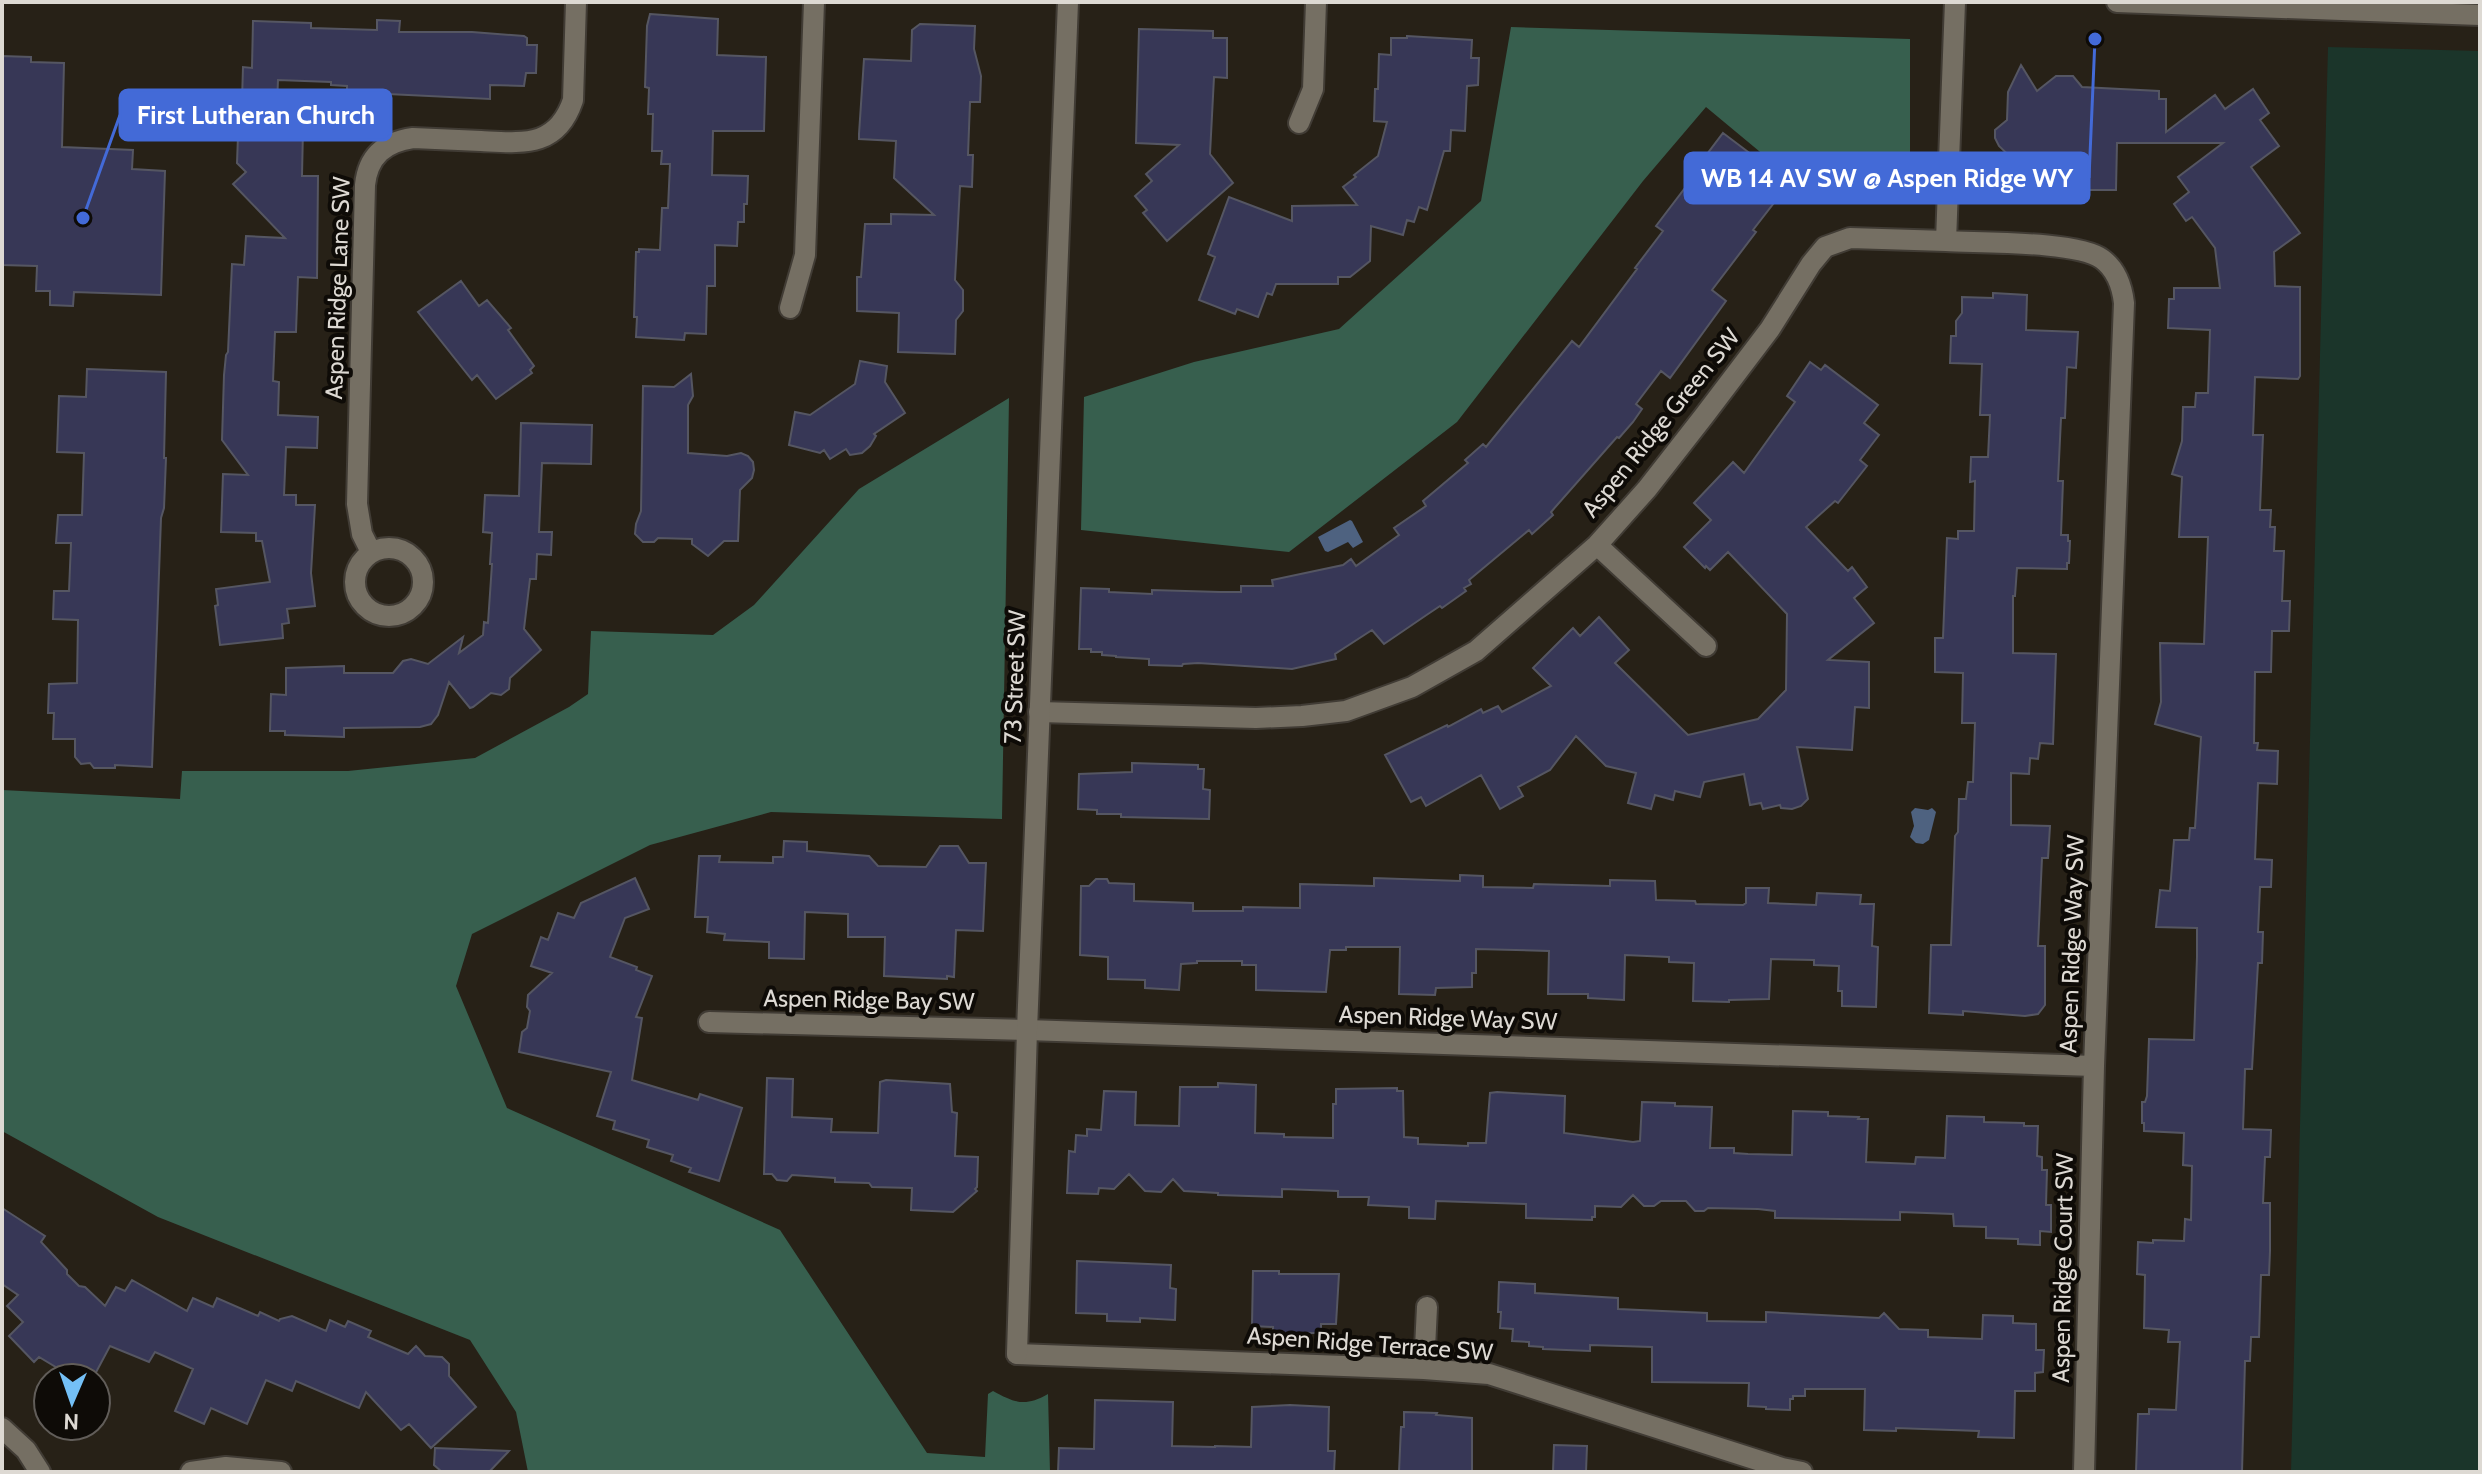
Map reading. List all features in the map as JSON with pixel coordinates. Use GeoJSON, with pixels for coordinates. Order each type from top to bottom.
{"type":"FeatureCollection","features":[{"type":"Feature","properties":{"kind":"street","name":"Aspen Ridge Lane SW"},"geometry":{"type":"LineString","coordinates":[[371,552],[362,534],[357,504],[365,185],[370,163],[387,145],[400,140],[527,143],[553,132],[569,112],[573,100],[576,2]]}},
{"type":"Feature","properties":{"kind":"street"},"geometry":{"type":"LineString","coordinates":[[790,308],[805,255],[814,2]]}},
{"type":"Feature","properties":{"kind":"street","name":"73 Street SW"},"geometry":{"type":"LineString","coordinates":[[1017,1354],[1068,2]]}},
{"type":"Feature","properties":{"kind":"street"},"geometry":{"type":"LineString","coordinates":[[1299,123],[1313,89],[1316,2]]}},
{"type":"Feature","properties":{"kind":"street"},"geometry":{"type":"LineString","coordinates":[[1946,241],[1955,2]]}},
{"type":"Feature","properties":{"kind":"street"},"geometry":{"type":"LineString","coordinates":[[2117,2],[2480,15]]}},
{"type":"Feature","properties":{"kind":"street","name":"Aspen Ridge Green SW"},"geometry":{"type":"LineString","coordinates":[[1039,712],[1256,718],[1346,711],[1412,687],[1476,651],[1597,545],[1647,489],[1704,416],[1770,329],[1825,247],[1850,238],[1946,241]]}},
{"type":"Feature","properties":{"kind":"street","name":"Aspen Ridge Way SW"},"geometry":{"type":"LineString","coordinates":[[1027,1030],[2094,1066],[2123,290],[2112,268],[2103,259],[2081,249],[1946,241]]}},
{"type":"Feature","properties":{"kind":"street"},"geometry":{"type":"LineString","coordinates":[[1597,545],[1706,646]]}},
{"type":"Feature","properties":{"kind":"street","name":"Aspen Ridge Bay SW"},"geometry":{"type":"LineString","coordinates":[[709,1022],[1027,1030]]}},
{"type":"Feature","properties":{"kind":"street","name":"Aspen Ridge Court SW"},"geometry":{"type":"LineString","coordinates":[[2084,1472],[2094,1066]]}},
{"type":"Feature","properties":{"kind":"street"},"geometry":{"type":"LineString","coordinates":[[1424,1369],[1427,1307]]}},
{"type":"Feature","properties":{"kind":"street","name":"Aspen Ridge Terrace SW"},"geometry":{"type":"LineString","coordinates":[[1017,1354],[1489,1374],[1802,1472]]}},
{"type":"Feature","properties":{"kind":"street"},"geometry":{"type":"LineString","coordinates":[[2,1428],[26,1450],[40,1472]]}},
{"type":"Feature","properties":{"kind":"street"},"geometry":{"type":"LineString","coordinates":[[191,1472],[226,1467],[281,1472]]}},
{"type":"Feature","properties":{"kind":"green space"},"geometry":{"type":"Polygon","coordinates":[[[1511,27],[1910,39],[1910,201],[1818,200],[1706,107],[1643,181],[1457,422],[1289,552],[1081,530],[1084,397],[1194,362],[1339,329],[1481,201],[1511,27]]]}},
{"type":"Feature","properties":{"kind":"green space"},"geometry":{"type":"Polygon","coordinates":[[[2328,47],[2480,51],[2480,1472],[2291,1472],[2328,47]]]}},
{"type":"Feature","properties":{"kind":"green space"},"geometry":{"type":"Polygon","coordinates":[[[1009,398],[1002,819],[771,812],[650,845],[472,934],[456,986],[507,1108],[780,1230],[927,1453],[985,1457],[988,1394],[993,1391],[1014,1401],[1026,1402],[1048,1394],[1050,1472],[528,1472],[516,1412],[470,1340],[158,1217],[2,1131],[2,790],[180,799],[182,771],[348,771],[475,758],[588,694],[591,631],[713,635],[754,605],[859,489],[1009,398]]]}},
{"type":"Feature","properties":{"kind":"water"},"geometry":{"type":"Polygon","coordinates":[[[1350,520],[1363,542],[1353,548],[1348,542],[1325,551],[1318,537],[1350,520]]]}},
{"type":"Feature","properties":{"kind":"water"},"geometry":{"type":"Polygon","coordinates":[[[1915,808],[1932,808],[1936,812],[1929,840],[1923,844],[1916,843],[1910,837],[1914,826],[1911,812],[1915,808]]]}},
{"type":"Feature","properties":{"kind":"building"},"geometry":{"type":"Polygon","coordinates":[[[650,14],[718,19],[717,55],[766,57],[764,131],[713,131],[712,175],[748,176],[747,204],[744,204],[744,222],[738,222],[737,246],[715,245],[715,286],[707,286],[706,334],[685,333],[684,340],[636,337],[636,252],[639,249],[660,250],[662,208],[668,208],[670,164],[661,164],[662,151],[652,151],[653,114],[648,114],[649,88],[645,87],[650,14]]]}},
{"type":"Feature","properties":{"kind":"building"},"geometry":{"type":"Polygon","coordinates":[[[377,20],[400,21],[399,32],[524,36],[527,45],[537,45],[536,73],[526,73],[524,86],[490,85],[490,99],[347,92],[347,86],[331,85],[331,82],[278,80],[276,128],[303,129],[302,176],[318,176],[317,278],[298,277],[296,332],[275,332],[273,381],[279,382],[278,415],[318,417],[317,448],[286,447],[284,495],[296,495],[296,505],[315,505],[311,573],[315,606],[287,609],[289,623],[282,624],[283,638],[220,645],[216,589],[270,582],[262,541],[256,541],[256,533],[221,532],[223,474],[248,475],[222,440],[232,264],[244,265],[246,236],[285,238],[233,184],[246,172],[237,163],[238,136],[241,133],[243,67],[252,68],[253,21],[311,23],[311,28],[377,30],[377,20]]]}},
{"type":"Feature","properties":{"kind":"building"},"geometry":{"type":"Polygon","coordinates":[[[920,24],[975,26],[974,49],[981,76],[980,102],[970,102],[968,155],[973,155],[972,187],[960,186],[955,280],[963,290],[963,311],[956,320],[955,354],[898,352],[899,313],[857,311],[857,277],[861,277],[865,224],[891,224],[891,214],[934,215],[894,178],[896,141],[859,139],[864,59],[911,61],[912,30],[920,24]]]}},
{"type":"Feature","properties":{"kind":"building"},"geometry":{"type":"Polygon","coordinates":[[[1139,29],[1213,31],[1213,38],[1227,38],[1227,78],[1214,77],[1210,154],[1233,183],[1167,241],[1143,213],[1147,210],[1135,196],[1152,181],[1146,174],[1179,145],[1136,143],[1139,29]]]}},
{"type":"Feature","properties":{"kind":"building"},"geometry":{"type":"Polygon","coordinates":[[[1391,38],[1472,40],[1471,58],[1479,58],[1478,85],[1467,86],[1465,131],[1451,130],[1450,151],[1444,151],[1427,210],[1419,207],[1414,222],[1407,220],[1403,235],[1371,226],[1370,261],[1350,277],[1338,277],[1338,284],[1276,284],[1272,295],[1267,293],[1258,317],[1237,309],[1235,314],[1199,300],[1215,257],[1208,254],[1229,197],[1292,221],[1292,206],[1357,205],[1343,187],[1378,156],[1387,122],[1374,121],[1379,54],[1391,55],[1391,38]]]}},
{"type":"Feature","properties":{"kind":"building"},"geometry":{"type":"Polygon","coordinates":[[[2,56],[31,57],[31,62],[64,63],[62,147],[133,150],[132,169],[165,171],[161,295],[74,292],[73,306],[50,305],[50,291],[36,291],[37,266],[2,265],[2,56]]]}},
{"type":"Feature","properties":{"kind":"building"},"geometry":{"type":"Polygon","coordinates":[[[2021,65],[2037,91],[2056,76],[2073,76],[2082,87],[2159,91],[2159,99],[2166,99],[2166,132],[2215,95],[2225,109],[2253,89],[2269,113],[2260,120],[2279,146],[2251,167],[2300,233],[2274,252],[2275,286],[2300,287],[2300,376],[2298,379],[2255,377],[2253,435],[2263,435],[2260,510],[2271,510],[2270,527],[2275,527],[2274,551],[2284,551],[2282,601],[2290,601],[2289,631],[2272,631],[2271,672],[2255,672],[2254,743],[2258,743],[2257,750],[2278,751],[2277,784],[2258,783],[2255,859],[2272,860],[2271,887],[2260,887],[2258,932],[2263,932],[2262,963],[2258,963],[2252,1069],[2245,1069],[2243,1129],[2271,1130],[2270,1157],[2265,1157],[2263,1203],[2270,1203],[2270,1251],[2269,1275],[2261,1275],[2259,1337],[2251,1337],[2250,1361],[2245,1361],[2242,1472],[2136,1472],[2138,1414],[2149,1414],[2149,1409],[2176,1410],[2180,1342],[2168,1342],[2169,1330],[2144,1328],[2145,1275],[2137,1274],[2138,1242],[2184,1241],[2185,1219],[2191,1220],[2192,1166],[2183,1165],[2184,1133],[2144,1131],[2142,1123],[2142,1102],[2147,1096],[2149,1039],[2194,1040],[2197,957],[2197,928],[2156,927],[2160,890],[2170,891],[2174,840],[2189,840],[2190,828],[2195,828],[2201,737],[2155,724],[2161,702],[2160,643],[2204,644],[2208,537],[2179,537],[2182,477],[2172,474],[2182,441],[2183,407],[2195,407],[2196,393],[2208,393],[2210,330],[2168,328],[2169,299],[2174,299],[2174,288],[2220,288],[2215,248],[2192,217],[2186,221],[2174,204],[2189,192],[2178,177],[2223,143],[2117,143],[2116,190],[2074,190],[2074,200],[2027,201],[2028,167],[2021,167],[1995,138],[1995,130],[2007,120],[2008,92],[2021,65]]]}},
{"type":"Feature","properties":{"kind":"building"},"geometry":{"type":"Polygon","coordinates":[[[1723,133],[1784,179],[1779,186],[1784,190],[1712,290],[1726,301],[1670,378],[1661,371],[1636,404],[1642,409],[1633,422],[1551,512],[1553,515],[1532,534],[1529,530],[1469,580],[1471,584],[1464,588],[1466,591],[1384,644],[1372,630],[1335,654],[1336,659],[1292,669],[1198,663],[1149,665],[1149,659],[1102,655],[1102,652],[1091,652],[1091,649],[1079,649],[1081,588],[1152,594],[1152,590],[1241,592],[1241,586],[1273,586],[1272,580],[1343,565],[1351,559],[1356,566],[1399,535],[1394,528],[1426,506],[1423,501],[1468,463],[1465,460],[1483,444],[1486,447],[1572,341],[1579,347],[1663,231],[1656,226],[1723,133]]]}},
{"type":"Feature","properties":{"kind":"building"},"geometry":{"type":"Polygon","coordinates":[[[461,281],[479,306],[487,300],[511,328],[508,330],[534,366],[530,370],[532,373],[496,399],[477,375],[472,380],[418,312],[461,281]]]}},
{"type":"Feature","properties":{"kind":"building"},"geometry":{"type":"Polygon","coordinates":[[[1993,293],[2027,295],[2026,330],[2078,332],[2076,368],[2067,367],[2058,481],[2063,481],[2061,535],[2068,535],[2070,541],[2069,563],[2067,569],[2017,568],[2013,596],[2013,653],[2056,654],[2053,744],[2040,743],[2038,759],[2030,758],[2029,774],[2011,773],[2011,825],[2050,826],[2048,858],[2042,858],[2038,946],[2045,946],[2045,1005],[2038,1014],[2025,1016],[1963,1011],[1963,1015],[1929,1013],[1931,945],[1951,945],[1959,799],[1966,799],[1968,782],[1973,782],[1975,723],[1962,723],[1963,673],[1935,672],[1935,638],[1943,638],[1947,538],[1958,539],[1958,531],[1974,531],[1975,481],[1970,482],[1971,457],[1988,457],[1990,415],[1980,415],[1982,364],[1950,363],[1951,336],[1956,336],[1956,321],[1962,313],[1962,297],[1993,298],[1993,293]]]}},
{"type":"Feature","properties":{"kind":"building"},"geometry":{"type":"Polygon","coordinates":[[[860,361],[887,366],[885,382],[905,413],[874,434],[876,436],[870,446],[862,453],[850,455],[846,449],[830,459],[824,450],[820,453],[789,445],[795,412],[810,415],[855,384],[860,361]]]}},
{"type":"Feature","properties":{"kind":"building"},"geometry":{"type":"Polygon","coordinates":[[[1810,362],[1821,370],[1825,365],[1878,405],[1864,423],[1879,435],[1860,460],[1867,466],[1838,503],[1835,501],[1806,527],[1848,571],[1852,567],[1867,587],[1854,598],[1874,623],[1828,660],[1869,662],[1869,708],[1855,707],[1852,750],[1797,747],[1808,799],[1792,809],[1781,808],[1780,805],[1763,809],[1761,803],[1750,805],[1744,774],[1704,782],[1700,797],[1675,791],[1673,800],[1655,795],[1651,809],[1628,803],[1636,773],[1606,766],[1576,736],[1550,770],[1518,787],[1523,796],[1500,809],[1481,775],[1426,806],[1421,797],[1411,802],[1385,755],[1481,709],[1483,713],[1498,706],[1502,712],[1551,686],[1533,668],[1573,628],[1580,636],[1599,617],[1629,650],[1615,663],[1688,735],[1758,719],[1786,690],[1787,614],[1728,552],[1710,570],[1684,547],[1711,520],[1694,503],[1733,462],[1744,473],[1795,402],[1787,396],[1810,362]]]}},
{"type":"Feature","properties":{"kind":"building"},"geometry":{"type":"Polygon","coordinates":[[[87,369],[166,372],[166,458],[152,767],[115,765],[115,768],[94,768],[90,763],[81,764],[75,757],[75,739],[53,739],[54,713],[48,713],[49,684],[77,683],[78,620],[53,619],[54,591],[69,591],[71,543],[56,543],[58,515],[82,515],[84,453],[57,452],[59,396],[86,397],[87,369]]]}},
{"type":"Feature","properties":{"kind":"building"},"geometry":{"type":"Polygon","coordinates":[[[691,374],[693,396],[688,405],[688,453],[727,456],[741,453],[753,462],[754,470],[752,478],[740,490],[738,541],[724,541],[708,556],[692,544],[692,539],[658,538],[654,542],[643,542],[635,534],[641,511],[643,386],[674,387],[691,374]]]}},
{"type":"Feature","properties":{"kind":"building"},"geometry":{"type":"Polygon","coordinates":[[[521,423],[592,425],[591,464],[542,463],[539,532],[552,532],[551,555],[537,554],[536,579],[530,579],[524,629],[541,650],[510,678],[509,689],[501,695],[491,693],[473,707],[470,708],[449,682],[438,715],[431,724],[420,727],[344,728],[344,737],[285,735],[285,731],[270,731],[271,694],[286,695],[286,668],[344,666],[344,673],[393,673],[403,661],[411,659],[428,664],[463,637],[459,653],[483,635],[484,622],[488,623],[492,564],[492,533],[483,532],[485,495],[519,496],[521,423]]]}},
{"type":"Feature","properties":{"kind":"building"},"geometry":{"type":"Polygon","coordinates":[[[1132,763],[1198,765],[1198,769],[1204,769],[1203,789],[1210,790],[1209,819],[1121,817],[1121,814],[1097,814],[1097,810],[1078,809],[1079,774],[1132,772],[1132,763]]]}},
{"type":"Feature","properties":{"kind":"building"},"geometry":{"type":"Polygon","coordinates":[[[784,841],[807,842],[807,851],[869,856],[878,866],[926,867],[940,846],[958,846],[969,863],[986,863],[983,931],[956,930],[954,977],[947,976],[947,979],[884,976],[885,937],[848,937],[848,914],[805,912],[804,959],[769,958],[769,942],[724,940],[725,934],[707,932],[708,917],[695,917],[699,856],[720,856],[719,862],[773,863],[773,857],[783,857],[784,841]]]}},
{"type":"Feature","properties":{"kind":"building"},"geometry":{"type":"Polygon","coordinates":[[[1460,875],[1483,876],[1483,887],[1533,888],[1534,884],[1610,886],[1610,880],[1655,881],[1656,900],[1695,901],[1696,904],[1743,905],[1746,903],[1746,888],[1769,888],[1768,903],[1816,905],[1817,893],[1861,895],[1860,904],[1874,904],[1872,946],[1878,947],[1876,1007],[1842,1006],[1842,991],[1838,991],[1839,966],[1814,965],[1814,960],[1771,959],[1769,999],[1729,1002],[1693,1001],[1694,963],[1669,962],[1669,957],[1625,955],[1624,1000],[1588,998],[1588,994],[1548,994],[1549,951],[1476,949],[1476,973],[1472,973],[1472,987],[1436,988],[1435,995],[1399,994],[1400,947],[1330,950],[1326,992],[1256,990],[1256,965],[1242,965],[1242,961],[1181,964],[1179,990],[1145,988],[1145,980],[1108,979],[1108,957],[1080,955],[1081,886],[1089,886],[1096,879],[1134,884],[1134,901],[1193,903],[1193,911],[1243,911],[1243,907],[1300,908],[1300,884],[1374,886],[1374,878],[1460,881],[1460,875]]]}},
{"type":"Feature","properties":{"kind":"building"},"geometry":{"type":"Polygon","coordinates":[[[635,878],[649,909],[625,918],[610,957],[652,976],[636,1017],[642,1018],[632,1080],[698,1100],[700,1094],[742,1108],[719,1181],[689,1172],[691,1168],[671,1161],[673,1155],[647,1147],[649,1140],[613,1129],[615,1121],[597,1116],[611,1072],[519,1052],[530,1011],[527,1007],[528,995],[552,973],[531,966],[541,937],[548,940],[558,913],[574,918],[581,903],[635,878]]]}},
{"type":"Feature","properties":{"kind":"building"},"geometry":{"type":"Polygon","coordinates":[[[767,1078],[793,1079],[792,1117],[832,1119],[831,1132],[878,1133],[880,1082],[950,1084],[952,1112],[957,1113],[955,1156],[978,1157],[977,1191],[953,1212],[911,1210],[912,1188],[872,1187],[869,1183],[835,1182],[835,1178],[792,1175],[787,1181],[764,1174],[767,1078]]]}},
{"type":"Feature","properties":{"kind":"building"},"geometry":{"type":"Polygon","coordinates":[[[1218,1083],[1256,1085],[1255,1133],[1284,1134],[1284,1137],[1333,1138],[1336,1089],[1397,1088],[1397,1091],[1403,1091],[1404,1137],[1418,1138],[1418,1144],[1468,1146],[1468,1143],[1486,1143],[1490,1093],[1497,1092],[1565,1096],[1564,1133],[1633,1142],[1640,1141],[1642,1102],[1712,1107],[1710,1148],[1734,1148],[1734,1153],[1748,1154],[1792,1155],[1793,1111],[1859,1117],[1868,1119],[1866,1162],[1915,1164],[1916,1157],[1945,1158],[1947,1116],[1984,1117],[1984,1122],[2024,1123],[2024,1126],[2038,1126],[2037,1156],[2042,1157],[2042,1170],[2047,1170],[2046,1205],[2051,1205],[2051,1232],[2040,1231],[2040,1245],[2018,1244],[2018,1239],[1986,1238],[1986,1227],[1954,1226],[1953,1214],[1900,1212],[1900,1220],[1775,1218],[1775,1211],[1758,1209],[1708,1208],[1695,1211],[1686,1201],[1661,1201],[1654,1206],[1644,1206],[1633,1195],[1621,1207],[1595,1206],[1592,1220],[1526,1218],[1526,1204],[1436,1201],[1435,1219],[1409,1218],[1409,1207],[1368,1205],[1369,1197],[1338,1197],[1338,1191],[1282,1189],[1282,1197],[1218,1195],[1184,1191],[1173,1179],[1161,1192],[1145,1191],[1129,1174],[1114,1189],[1099,1188],[1098,1194],[1067,1193],[1069,1151],[1075,1152],[1076,1135],[1087,1136],[1087,1129],[1101,1130],[1104,1091],[1136,1092],[1135,1125],[1179,1126],[1180,1087],[1218,1087],[1218,1083]]]}},
{"type":"Feature","properties":{"kind":"building"},"geometry":{"type":"Polygon","coordinates":[[[2,1208],[45,1236],[41,1242],[67,1270],[67,1274],[105,1306],[116,1287],[125,1291],[132,1280],[187,1311],[193,1298],[213,1307],[217,1298],[258,1316],[260,1312],[279,1321],[292,1316],[326,1331],[330,1320],[345,1327],[348,1321],[371,1331],[368,1337],[408,1354],[416,1346],[425,1356],[442,1357],[449,1364],[449,1376],[476,1407],[431,1448],[409,1424],[401,1430],[366,1392],[359,1408],[296,1381],[292,1391],[266,1380],[247,1424],[211,1408],[204,1424],[175,1411],[193,1369],[155,1352],[149,1362],[110,1346],[102,1362],[47,1362],[39,1357],[34,1362],[9,1336],[23,1322],[7,1306],[18,1295],[2,1284],[2,1208]]]}},
{"type":"Feature","properties":{"kind":"building"},"geometry":{"type":"Polygon","coordinates":[[[1077,1261],[1171,1265],[1170,1288],[1176,1289],[1175,1320],[1140,1318],[1140,1322],[1107,1321],[1107,1314],[1076,1313],[1077,1261]]]}},
{"type":"Feature","properties":{"kind":"building"},"geometry":{"type":"Polygon","coordinates":[[[1253,1271],[1339,1274],[1336,1324],[1321,1324],[1321,1333],[1273,1333],[1273,1327],[1252,1326],[1253,1271]]]}},
{"type":"Feature","properties":{"kind":"building"},"geometry":{"type":"Polygon","coordinates":[[[1499,1282],[1535,1284],[1535,1293],[1618,1298],[1618,1309],[1707,1313],[1707,1321],[1766,1322],[1766,1312],[1879,1318],[1884,1313],[1899,1329],[1928,1330],[1928,1337],[1982,1339],[1983,1315],[2013,1316],[2013,1323],[2036,1324],[2036,1350],[2044,1350],[2043,1372],[2035,1373],[2035,1391],[2015,1391],[2014,1438],[1978,1437],[1979,1431],[1864,1430],[1865,1389],[1805,1389],[1805,1396],[1790,1399],[1790,1410],[1766,1409],[1748,1406],[1749,1383],[1652,1382],[1652,1347],[1590,1345],[1590,1351],[1543,1349],[1529,1346],[1529,1342],[1512,1341],[1513,1329],[1500,1328],[1499,1282]]]}},
{"type":"Feature","properties":{"kind":"building"},"geometry":{"type":"Polygon","coordinates":[[[1095,1400],[1173,1402],[1172,1446],[1251,1447],[1252,1407],[1329,1407],[1328,1451],[1335,1451],[1334,1472],[1058,1472],[1059,1448],[1094,1449],[1095,1400]]]}},
{"type":"Feature","properties":{"kind":"building"},"geometry":{"type":"Polygon","coordinates":[[[1404,1412],[1472,1418],[1472,1472],[1399,1472],[1404,1412]]]}},
{"type":"Feature","properties":{"kind":"building"},"geometry":{"type":"Polygon","coordinates":[[[1554,1445],[1587,1446],[1586,1472],[1553,1472],[1554,1445]]]}},
{"type":"Feature","properties":{"kind":"building"},"geometry":{"type":"Polygon","coordinates":[[[435,1448],[509,1451],[489,1472],[442,1472],[434,1465],[435,1448]]]}},
{"type":"Feature","properties":{"kind":"place","name":"WB 14 AV SW @ Aspen Ridge WY"},"geometry":{"type":"Point","coordinates":[2095,39]}},
{"type":"Feature","properties":{"kind":"place","name":"First Lutheran Church"},"geometry":{"type":"Point","coordinates":[83,218]}}]}
